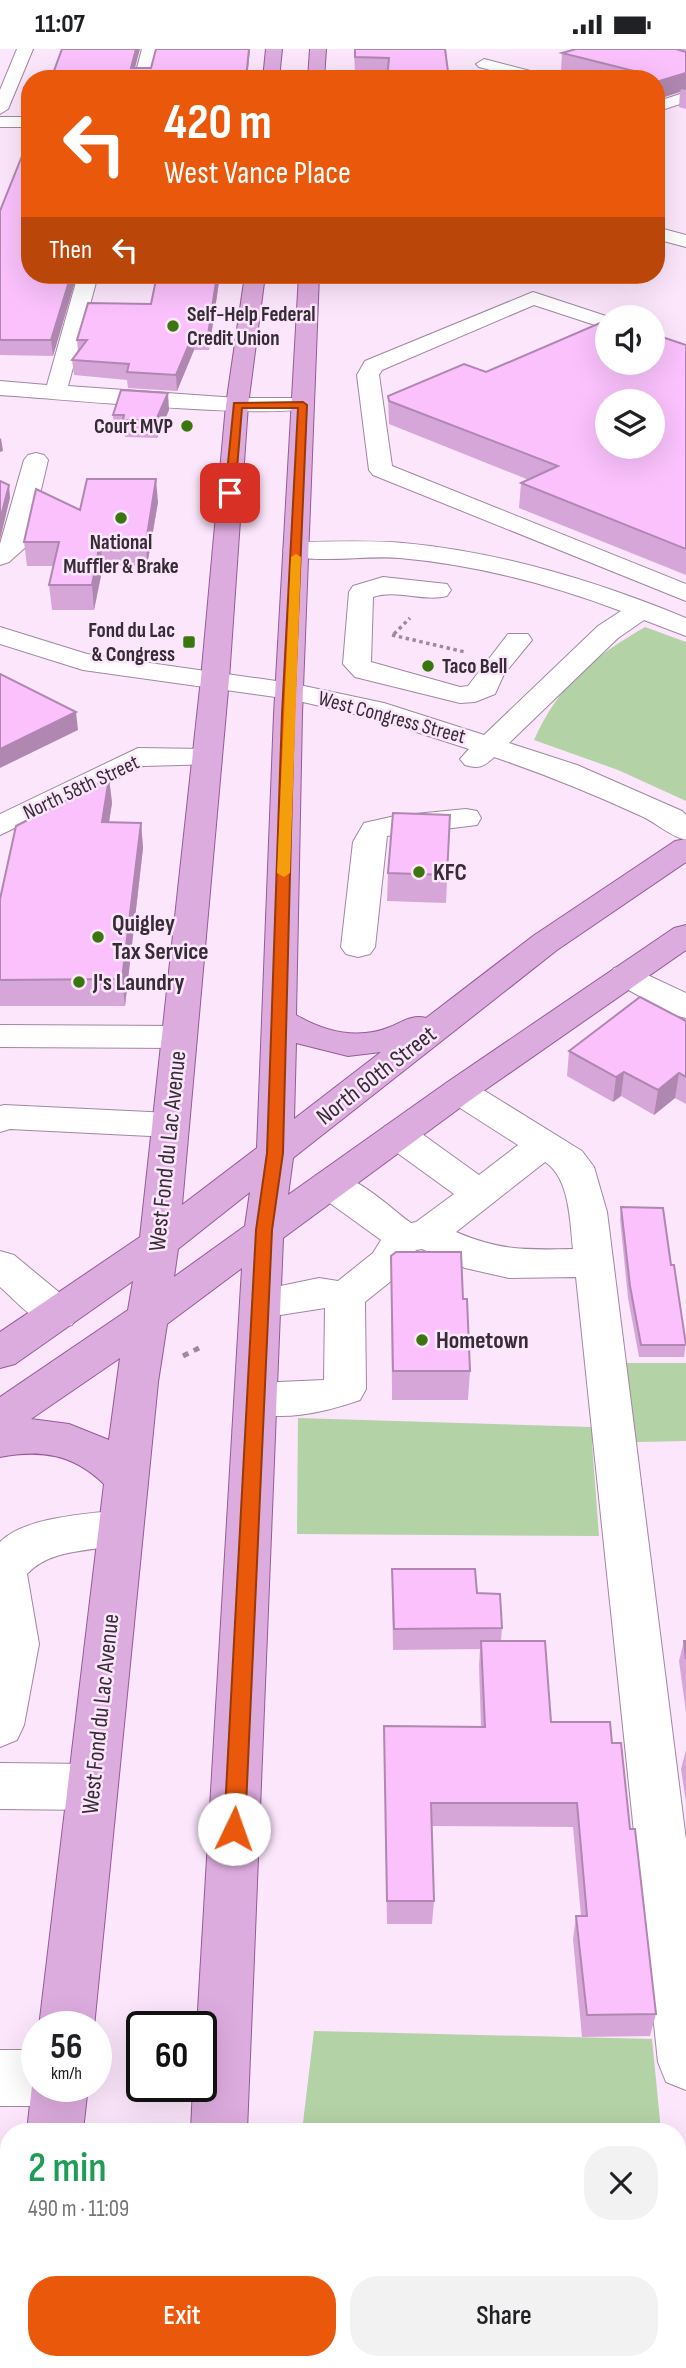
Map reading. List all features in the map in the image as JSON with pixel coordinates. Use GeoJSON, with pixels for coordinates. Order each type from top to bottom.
{"type":"FeatureCollection","features":[{"type":"Feature","properties":{"kind":"main road"},"geometry":{"type":"LineString","coordinates":[[272,70],[274,49]]}},
{"type":"Feature","properties":{"kind":"main road"},"geometry":{"type":"LineString","coordinates":[[317,70],[318,49]]}},
{"type":"Feature","properties":{"kind":"main road","name":"West Fond du Lac Avenue"},"geometry":{"type":"LineString","coordinates":[[68,2011],[120,1528],[145,1319],[159,1243],[214,690],[237,405],[254,284]]}},
{"type":"Feature","properties":{"kind":"main road"},"geometry":{"type":"LineString","coordinates":[[219,2123],[264,1230],[275,1153],[289,702],[309,284]]}},
{"type":"Feature","properties":{"kind":"main road","name":"North 60th Street"},"geometry":{"type":"LineString","coordinates":[[0,1353],[159,1243],[545,943],[686,848]]}},
{"type":"Feature","properties":{"kind":"main road"},"geometry":{"type":"LineString","coordinates":[[0,1418],[145,1319],[459,1091],[686,935]]}},
{"type":"Feature","properties":{"kind":"main road"},"geometry":{"type":"LineString","coordinates":[[280,1020],[311,1038],[345,1046],[367,1046],[405,1034],[477,996]]}},
{"type":"Feature","properties":{"kind":"main road"},"geometry":{"type":"LineString","coordinates":[[0,1440],[36,1435],[73,1440],[104,1457],[126,1478]]}},
{"type":"Feature","properties":{"kind":"main road"},"geometry":{"type":"LineString","coordinates":[[56,2123],[58,2102]]}},
{"type":"Feature","properties":{"kind":"street"},"geometry":{"type":"LineString","coordinates":[[0,109],[25,49]]}},
{"type":"Feature","properties":{"kind":"street"},"geometry":{"type":"LineString","coordinates":[[144,70],[150,49]]}},
{"type":"Feature","properties":{"kind":"street"},"geometry":{"type":"LineString","coordinates":[[486,63],[510,53]]}},
{"type":"Feature","properties":{"kind":"street"},"geometry":{"type":"LineString","coordinates":[[486,63],[511,70]]}},
{"type":"Feature","properties":{"kind":"street"},"geometry":{"type":"LineString","coordinates":[[665,104],[686,97]]}},
{"type":"Feature","properties":{"kind":"street"},"geometry":{"type":"LineString","coordinates":[[665,109],[686,115]]}},
{"type":"Feature","properties":{"kind":"street"},"geometry":{"type":"LineString","coordinates":[[0,122],[21,122]]}},
{"type":"Feature","properties":{"kind":"street"},"geometry":{"type":"LineString","coordinates":[[665,235],[686,241]]}},
{"type":"Feature","properties":{"kind":"street"},"geometry":{"type":"LineString","coordinates":[[56,391],[86,284]]}},
{"type":"Feature","properties":{"kind":"street"},"geometry":{"type":"LineString","coordinates":[[595,319],[533,298],[373,366],[368,375],[381,470],[686,593]]}},
{"type":"Feature","properties":{"kind":"street"},"geometry":{"type":"LineString","coordinates":[[0,388],[237,405],[303,405]]}},
{"type":"Feature","properties":{"kind":"street"},"geometry":{"type":"LineString","coordinates":[[0,557],[15,545],[19,489],[36,460]]}},
{"type":"Feature","properties":{"kind":"street"},"geometry":{"type":"LineString","coordinates":[[296,550],[367,549],[442,555],[590,590],[686,628]]}},
{"type":"Feature","properties":{"kind":"street"},"geometry":{"type":"LineString","coordinates":[[438,590],[383,585],[362,592],[359,600],[357,664],[365,671],[460,695],[475,694],[485,688],[500,660],[518,640]]}},
{"type":"Feature","properties":{"kind":"street"},"geometry":{"type":"LineString","coordinates":[[481,752],[518,720],[608,632],[642,610]]}},
{"type":"Feature","properties":{"kind":"street","name":"West Congress Street"},"geometry":{"type":"LineString","coordinates":[[0,635],[100,666],[214,690],[289,702],[415,743],[481,752],[609,789],[671,818],[686,831]]}},
{"type":"Feature","properties":{"kind":"street"},"geometry":{"type":"LineString","coordinates":[[7,658],[40,649]]}},
{"type":"Feature","properties":{"kind":"street","name":"West Congress Street"},"geometry":{"type":"LineString","coordinates":[[7,658],[66,681],[214,690]]}},
{"type":"Feature","properties":{"kind":"street","name":"West Congress Street"},"geometry":{"type":"LineString","coordinates":[[481,752],[652,832],[686,838]]}},
{"type":"Feature","properties":{"kind":"street","name":"North 58th Street"},"geometry":{"type":"LineString","coordinates":[[0,826],[138,757],[206,758]]}},
{"type":"Feature","properties":{"kind":"street"},"geometry":{"type":"LineString","coordinates":[[358,947],[369,842],[375,830],[388,824],[431,824],[466,818]]}},
{"type":"Feature","properties":{"kind":"street"},"geometry":{"type":"LineString","coordinates":[[626,975],[686,1007]]}},
{"type":"Feature","properties":{"kind":"street"},"geometry":{"type":"LineString","coordinates":[[0,1036],[179,1037]]}},
{"type":"Feature","properties":{"kind":"street"},"geometry":{"type":"LineString","coordinates":[[459,1091],[546,1143],[575,1167],[588,1212],[686,2062]]}},
{"type":"Feature","properties":{"kind":"street"},"geometry":{"type":"LineString","coordinates":[[0,1120],[4,1117],[170,1125]]}},
{"type":"Feature","properties":{"kind":"street"},"geometry":{"type":"LineString","coordinates":[[398,1135],[480,1194]]}},
{"type":"Feature","properties":{"kind":"street"},"geometry":{"type":"LineString","coordinates":[[261,1303],[319,1293],[345,1297],[415,1236],[480,1194],[546,1143]]}},
{"type":"Feature","properties":{"kind":"street"},"geometry":{"type":"LineString","coordinates":[[329,1184],[415,1236],[478,1258],[509,1264],[593,1263]]}},
{"type":"Feature","properties":{"kind":"street"},"geometry":{"type":"LineString","coordinates":[[0,1265],[58,1314]]}},
{"type":"Feature","properties":{"kind":"street"},"geometry":{"type":"LineString","coordinates":[[256,1399],[317,1398],[345,1389],[345,1297]]}},
{"type":"Feature","properties":{"kind":"street"},"geometry":{"type":"LineString","coordinates":[[0,1725],[15,1644],[2,1570],[23,1548],[59,1536],[120,1528]]}},
{"type":"Feature","properties":{"kind":"street"},"geometry":{"type":"LineString","coordinates":[[0,1786],[92,1787]]}},
{"type":"Feature","properties":{"kind":"street"},"geometry":{"type":"LineString","coordinates":[[0,2078],[21,2078]]}},
{"type":"Feature","properties":{"kind":"path"},"geometry":{"type":"LineString","coordinates":[[393,635],[414,614]]}},
{"type":"Feature","properties":{"kind":"path"},"geometry":{"type":"LineString","coordinates":[[358,640],[376,639],[383,632],[500,660]]}},
{"type":"Feature","properties":{"kind":"path"},"geometry":{"type":"LineString","coordinates":[[179,1358],[199,1348]]}},
{"type":"Feature","properties":{"kind":"green space"},"geometry":{"type":"Polygon","coordinates":[[[645,627],[686,642],[686,801],[618,770],[534,740],[555,703],[579,674],[593,661],[645,627]]]}},
{"type":"Feature","properties":{"kind":"green space"},"geometry":{"type":"Polygon","coordinates":[[[620,1363],[686,1363],[686,1441],[592,1443],[599,1536],[297,1534],[298,1418],[627,1428],[620,1363]]]}},
{"type":"Feature","properties":{"kind":"green space"},"geometry":{"type":"Polygon","coordinates":[[[314,2031],[652,2039],[660,2123],[303,2123],[314,2031]]]}},
{"type":"Feature","properties":{"kind":"building"},"geometry":{"type":"Polygon","coordinates":[[[62,49],[136,49],[131,68],[151,68],[156,49],[249,49],[247,70],[54,70],[62,49]]]}},
{"type":"Feature","properties":{"kind":"building"},"geometry":{"type":"Polygon","coordinates":[[[355,49],[445,49],[448,70],[388,70],[389,58],[355,57],[355,49]]]}},
{"type":"Feature","properties":{"kind":"building"},"geometry":{"type":"Polygon","coordinates":[[[576,49],[676,49],[686,52],[686,73],[665,79],[665,70],[630,70],[562,53],[576,49]]]}},
{"type":"Feature","properties":{"kind":"building"},"geometry":{"type":"Polygon","coordinates":[[[21,158],[21,284],[68,284],[51,340],[0,340],[0,211],[21,158]]]}},
{"type":"Feature","properties":{"kind":"building"},"geometry":{"type":"Polygon","coordinates":[[[155,284],[216,284],[208,335],[193,335],[176,375],[127,372],[129,364],[72,360],[87,340],[77,340],[88,303],[151,304],[155,284]]]}},
{"type":"Feature","properties":{"kind":"building"},"geometry":{"type":"Polygon","coordinates":[[[595,325],[595,375],[665,375],[665,338],[686,345],[686,549],[521,483],[558,466],[389,401],[388,396],[464,364],[486,372],[595,325]]]}},
{"type":"Feature","properties":{"kind":"building"},"geometry":{"type":"Polygon","coordinates":[[[121,390],[168,393],[156,420],[123,420],[124,415],[113,415],[121,390]]]}},
{"type":"Feature","properties":{"kind":"building"},"geometry":{"type":"Polygon","coordinates":[[[87,479],[156,479],[146,542],[100,542],[92,585],[49,585],[59,542],[24,542],[36,489],[80,510],[87,479]]]}},
{"type":"Feature","properties":{"kind":"building"},"geometry":{"type":"Polygon","coordinates":[[[0,481],[9,485],[0,520],[0,481]]]}},
{"type":"Feature","properties":{"kind":"building"},"geometry":{"type":"Polygon","coordinates":[[[0,674],[76,712],[0,749],[0,674]]]}},
{"type":"Feature","properties":{"kind":"building"},"geometry":{"type":"Polygon","coordinates":[[[109,778],[102,822],[141,823],[122,979],[0,980],[0,899],[16,826],[109,778]]]}},
{"type":"Feature","properties":{"kind":"building"},"geometry":{"type":"Polygon","coordinates":[[[393,813],[450,815],[447,875],[388,873],[393,813]]]}},
{"type":"Feature","properties":{"kind":"building"},"geometry":{"type":"Polygon","coordinates":[[[640,997],[686,1021],[686,1077],[679,1073],[658,1090],[624,1072],[616,1077],[569,1051],[640,997]]]}},
{"type":"Feature","properties":{"kind":"building"},"geometry":{"type":"Polygon","coordinates":[[[621,1207],[663,1208],[686,1345],[641,1345],[630,1286],[621,1207]]]}},
{"type":"Feature","properties":{"kind":"building"},"geometry":{"type":"Polygon","coordinates":[[[396,1252],[461,1252],[463,1299],[467,1299],[470,1371],[393,1371],[391,1256],[396,1252]]]}},
{"type":"Feature","properties":{"kind":"building"},"geometry":{"type":"Polygon","coordinates":[[[392,1569],[475,1569],[477,1593],[500,1594],[502,1628],[394,1629],[392,1569]]]}},
{"type":"Feature","properties":{"kind":"building"},"geometry":{"type":"Polygon","coordinates":[[[481,1641],[545,1641],[551,1722],[610,1722],[612,1743],[621,1743],[630,1829],[635,1829],[656,2014],[587,2015],[576,1916],[587,1916],[577,1803],[431,1803],[434,1901],[387,1901],[384,1726],[485,1727],[481,1641]]]}},
{"type":"Feature","properties":{"kind":"slow traffic"},"geometry":{"type":"LineString","coordinates":[[284,873],[296,557]]}},
{"type":"Feature","properties":{"kind":"place","name":"Self-Help Federal Credit Union"},"geometry":{"type":"Point","coordinates":[173,326]}},
{"type":"Feature","properties":{"kind":"place","name":"Court MVP"},"geometry":{"type":"Point","coordinates":[187,426]}},
{"type":"Feature","properties":{"kind":"place","name":"National Muffler & Brake"},"geometry":{"type":"Point","coordinates":[121,518]}},
{"type":"Feature","properties":{"kind":"place","name":"Fond du Lac & Congress"},"geometry":{"type":"Point","coordinates":[189,642]}},
{"type":"Feature","properties":{"kind":"place","name":"Taco Bell"},"geometry":{"type":"Point","coordinates":[428,666]}},
{"type":"Feature","properties":{"kind":"place","name":"KFC"},"geometry":{"type":"Point","coordinates":[419,872]}},
{"type":"Feature","properties":{"kind":"place","name":"Quigley Tax Service"},"geometry":{"type":"Point","coordinates":[98,937]}},
{"type":"Feature","properties":{"kind":"place","name":"J's Laundry"},"geometry":{"type":"Point","coordinates":[79,982]}},
{"type":"Feature","properties":{"kind":"place","name":"Hometown"},"geometry":{"type":"Point","coordinates":[422,1340]}},
{"type":"Feature","properties":{"kind":"route"},"geometry":{"type":"LineString","coordinates":[[230,493],[237,405],[303,405],[288,714],[275,1153],[264,1230],[234,1829]]}}]}
